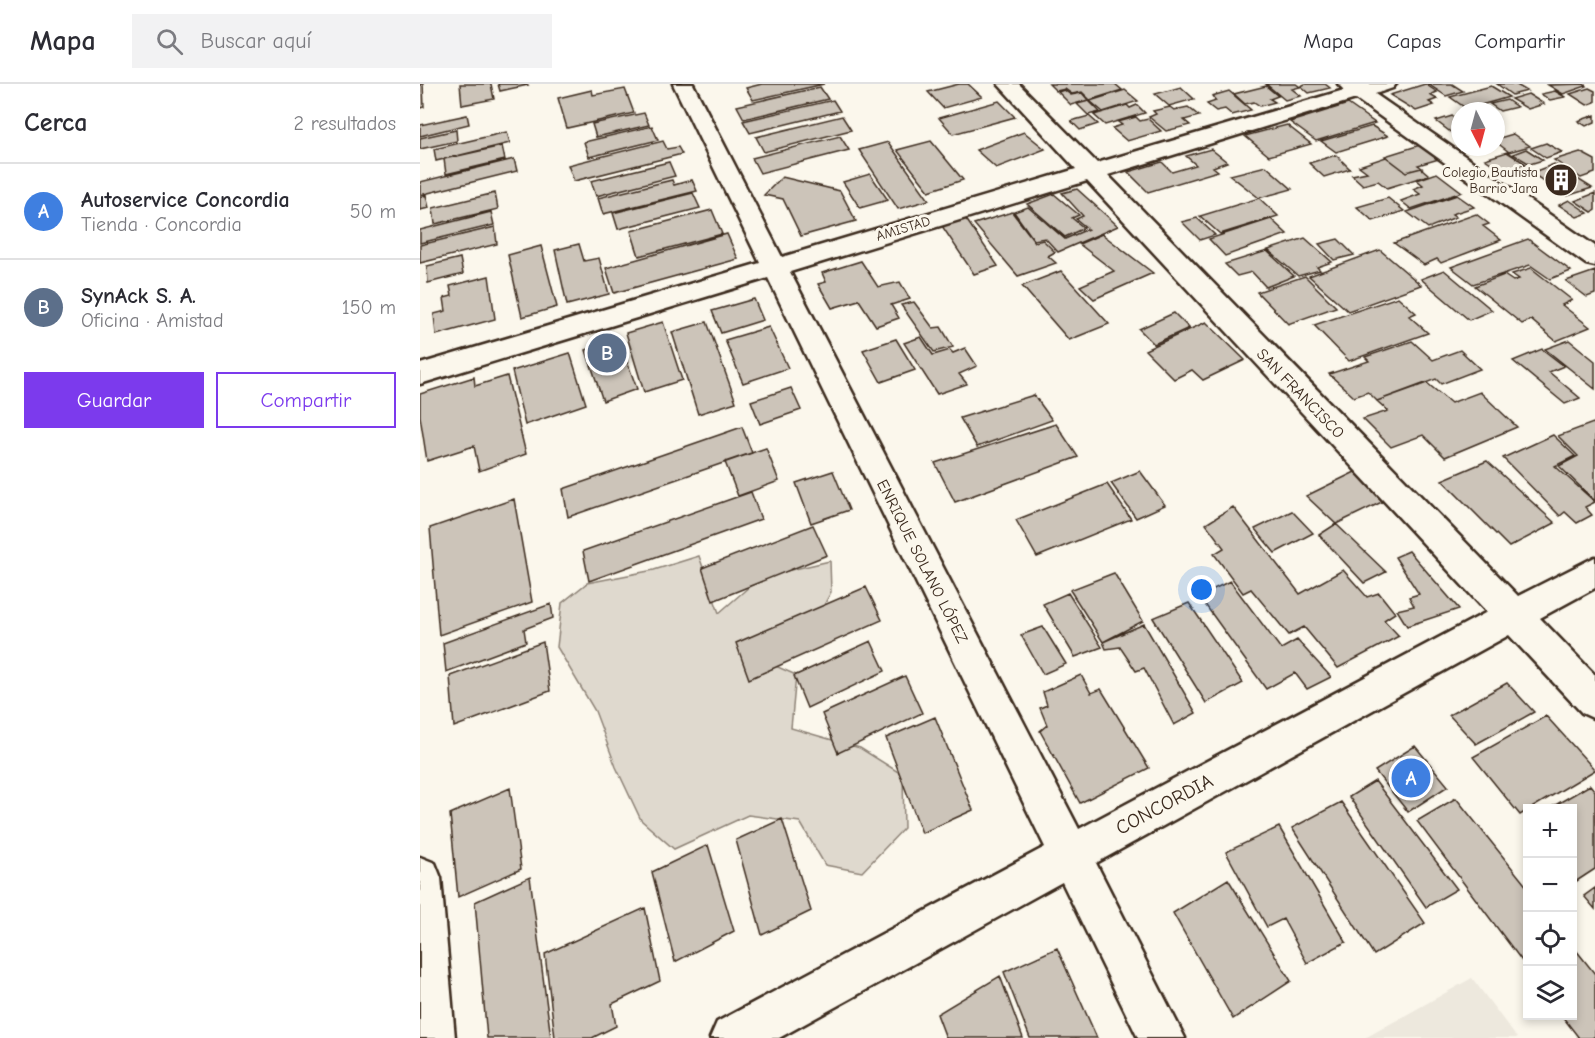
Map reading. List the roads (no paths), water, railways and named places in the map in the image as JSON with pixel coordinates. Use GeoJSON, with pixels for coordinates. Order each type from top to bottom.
{"type":"FeatureCollection","features":[{"type":"Feature","properties":{"kind":"street","name":"ENRIQUE SOLANO LÓPEZ"},"geometry":{"type":"LineString","coordinates":[[683,84],[1162,1038]]}},
{"type":"Feature","properties":{"kind":"street","name":"SAN FRANCISCO"},"geometry":{"type":"LineString","coordinates":[[1008,84],[1595,701]]}},
{"type":"Feature","properties":{"kind":"street","name":"AMISTAD"},"geometry":{"type":"LineString","coordinates":[[420,374],[1090,172],[1353,88],[1386,84]]}},
{"type":"Feature","properties":{"kind":"street"},"geometry":{"type":"LineString","coordinates":[[1353,88],[1595,258]]}},
{"type":"Feature","properties":{"kind":"street","name":"CONCORDIA"},"geometry":{"type":"LineString","coordinates":[[733,1038],[1595,571]]}},
{"type":"Feature","properties":{"kind":"street"},"geometry":{"type":"LineString","coordinates":[[420,878],[432,1038]]}},
{"type":"Feature","properties":{"kind":"place","name":"Colegio Bautista Barrio Jara"},"geometry":{"type":"Point","coordinates":[1561,180]}},
{"type":"Feature","properties":{"kind":"place","name":"SynAck S. A."},"geometry":{"type":"Point","coordinates":[607,353]}},
{"type":"Feature","properties":{"kind":"place","name":"Autoservice Concordia"},"geometry":{"type":"Point","coordinates":[1411,778]}}]}
